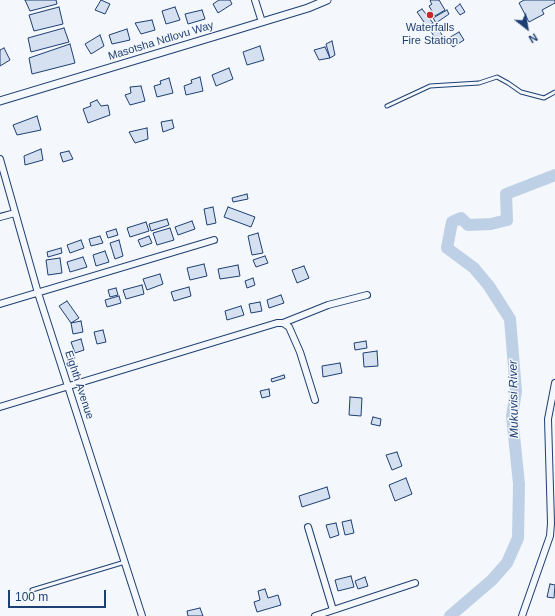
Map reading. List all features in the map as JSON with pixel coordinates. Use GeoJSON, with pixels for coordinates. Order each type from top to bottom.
{"type":"FeatureCollection","features":[{"type":"Feature","properties":{"kind":"street"},"geometry":{"type":"LineString","coordinates":[[255,0],[262,22]]}},
{"type":"Feature","properties":{"kind":"street","name":"Masotsha Ndlovu Way"},"geometry":{"type":"LineString","coordinates":[[0,101],[308,8],[327,0]]}},
{"type":"Feature","properties":{"kind":"street","name":"Eighth Avenue"},"geometry":{"type":"LineString","coordinates":[[0,159],[38,292],[142,616]]}},
{"type":"Feature","properties":{"kind":"street"},"geometry":{"type":"LineString","coordinates":[[0,217],[15,213]]}},
{"type":"Feature","properties":{"kind":"street"},"geometry":{"type":"LineString","coordinates":[[0,304],[214,240]]}},
{"type":"Feature","properties":{"kind":"street"},"geometry":{"type":"LineString","coordinates":[[0,407],[277,323],[283,323],[328,305],[368,296]]}},
{"type":"Feature","properties":{"kind":"street"},"geometry":{"type":"LineString","coordinates":[[283,323],[289,327],[300,352],[315,400]]}},
{"type":"Feature","properties":{"kind":"street"},"geometry":{"type":"LineString","coordinates":[[522,616],[550,536],[551,523],[548,419],[549,406],[555,383]]}},
{"type":"Feature","properties":{"kind":"street"},"geometry":{"type":"LineString","coordinates":[[308,527],[333,610]]}},
{"type":"Feature","properties":{"kind":"street"},"geometry":{"type":"LineString","coordinates":[[315,616],[415,583]]}},
{"type":"Feature","properties":{"kind":"lane"},"geometry":{"type":"LineString","coordinates":[[387,106],[430,86],[479,83],[497,77],[521,92],[544,98],[555,92]]}},
{"type":"Feature","properties":{"kind":"lane"},"geometry":{"type":"LineString","coordinates":[[32,590],[125,562]]}},
{"type":"Feature","properties":{"kind":"building"},"geometry":{"type":"Polygon","coordinates":[[[25,0],[56,0],[57,4],[30,11],[25,0]]]}},
{"type":"Feature","properties":{"kind":"building"},"geometry":{"type":"Polygon","coordinates":[[[101,0],[110,4],[105,14],[95,10],[101,0]]]}},
{"type":"Feature","properties":{"kind":"building"},"geometry":{"type":"Polygon","coordinates":[[[219,0],[230,0],[232,4],[218,13],[213,4],[219,0]]]}},
{"type":"Feature","properties":{"kind":"building"},"geometry":{"type":"Polygon","coordinates":[[[439,0],[445,10],[435,16],[429,6],[432,4],[430,1],[439,0]]]}},
{"type":"Feature","properties":{"kind":"building"},"geometry":{"type":"Polygon","coordinates":[[[524,0],[555,0],[555,3],[542,10],[544,14],[529,22],[519,3],[524,0]]]}},
{"type":"Feature","properties":{"kind":"building"},"geometry":{"type":"Polygon","coordinates":[[[460,4],[465,12],[460,15],[455,8],[460,4]]]}},
{"type":"Feature","properties":{"kind":"building"},"geometry":{"type":"Polygon","coordinates":[[[59,7],[63,24],[34,31],[29,15],[59,7]]]}},
{"type":"Feature","properties":{"kind":"building"},"geometry":{"type":"Polygon","coordinates":[[[175,7],[180,20],[166,24],[162,11],[175,7]]]}},
{"type":"Feature","properties":{"kind":"building"},"geometry":{"type":"Polygon","coordinates":[[[422,9],[433,23],[425,28],[422,23],[424,22],[417,12],[422,9]]]}},
{"type":"Feature","properties":{"kind":"building"},"geometry":{"type":"Polygon","coordinates":[[[202,10],[205,19],[188,24],[185,14],[202,10]]]}},
{"type":"Feature","properties":{"kind":"building"},"geometry":{"type":"Polygon","coordinates":[[[447,10],[449,14],[436,23],[433,18],[447,10]]]}},
{"type":"Feature","properties":{"kind":"building"},"geometry":{"type":"Polygon","coordinates":[[[152,20],[155,30],[141,34],[135,23],[152,20]]]}},
{"type":"Feature","properties":{"kind":"building"},"geometry":{"type":"Polygon","coordinates":[[[433,24],[445,40],[439,44],[428,27],[433,24]]]}},
{"type":"Feature","properties":{"kind":"building"},"geometry":{"type":"Polygon","coordinates":[[[64,28],[69,42],[31,52],[28,38],[64,28]]]}},
{"type":"Feature","properties":{"kind":"building"},"geometry":{"type":"Polygon","coordinates":[[[127,29],[130,40],[112,44],[109,35],[127,29]]]}},
{"type":"Feature","properties":{"kind":"building"},"geometry":{"type":"Polygon","coordinates":[[[459,32],[464,40],[453,47],[447,39],[459,32]]]}},
{"type":"Feature","properties":{"kind":"building"},"geometry":{"type":"Polygon","coordinates":[[[100,35],[104,46],[91,54],[85,44],[100,35]]]}},
{"type":"Feature","properties":{"kind":"building"},"geometry":{"type":"Polygon","coordinates":[[[332,41],[335,55],[330,58],[326,44],[332,41]]]}},
{"type":"Feature","properties":{"kind":"building"},"geometry":{"type":"Polygon","coordinates":[[[70,44],[75,63],[32,74],[29,58],[70,44]]]}},
{"type":"Feature","properties":{"kind":"building"},"geometry":{"type":"Polygon","coordinates":[[[260,46],[264,60],[247,65],[243,52],[260,46]]]}},
{"type":"Feature","properties":{"kind":"building"},"geometry":{"type":"Polygon","coordinates":[[[325,47],[330,58],[319,60],[314,50],[325,47]]]}},
{"type":"Feature","properties":{"kind":"building"},"geometry":{"type":"Polygon","coordinates":[[[4,48],[10,60],[0,66],[0,50],[4,48]]]}},
{"type":"Feature","properties":{"kind":"building"},"geometry":{"type":"Polygon","coordinates":[[[229,68],[233,79],[216,86],[212,75],[229,68]]]}},
{"type":"Feature","properties":{"kind":"building"},"geometry":{"type":"Polygon","coordinates":[[[200,77],[203,91],[186,95],[184,86],[192,83],[191,80],[200,77]]]}},
{"type":"Feature","properties":{"kind":"building"},"geometry":{"type":"Polygon","coordinates":[[[169,78],[173,93],[157,97],[154,86],[161,84],[160,81],[169,78]]]}},
{"type":"Feature","properties":{"kind":"building"},"geometry":{"type":"Polygon","coordinates":[[[141,86],[145,101],[130,105],[125,95],[131,93],[130,87],[141,86]]]}},
{"type":"Feature","properties":{"kind":"building"},"geometry":{"type":"Polygon","coordinates":[[[97,100],[101,106],[108,105],[110,115],[88,123],[83,109],[91,106],[90,103],[97,100]]]}},
{"type":"Feature","properties":{"kind":"building"},"geometry":{"type":"Polygon","coordinates":[[[37,116],[41,130],[17,135],[13,125],[37,116]]]}},
{"type":"Feature","properties":{"kind":"building"},"geometry":{"type":"Polygon","coordinates":[[[172,120],[174,128],[163,132],[161,122],[172,120]]]}},
{"type":"Feature","properties":{"kind":"building"},"geometry":{"type":"Polygon","coordinates":[[[147,128],[148,139],[135,143],[129,132],[147,128]]]}},
{"type":"Feature","properties":{"kind":"building"},"geometry":{"type":"Polygon","coordinates":[[[41,149],[43,160],[25,165],[24,156],[41,149]]]}},
{"type":"Feature","properties":{"kind":"building"},"geometry":{"type":"Polygon","coordinates":[[[69,151],[73,159],[63,162],[60,153],[69,151]]]}},
{"type":"Feature","properties":{"kind":"building"},"geometry":{"type":"Polygon","coordinates":[[[247,194],[248,199],[233,202],[232,198],[247,194]]]}},
{"type":"Feature","properties":{"kind":"building"},"geometry":{"type":"Polygon","coordinates":[[[213,207],[216,223],[207,225],[204,209],[213,207]]]}},
{"type":"Feature","properties":{"kind":"building"},"geometry":{"type":"Polygon","coordinates":[[[228,207],[255,217],[251,227],[224,217],[228,207]]]}},
{"type":"Feature","properties":{"kind":"building"},"geometry":{"type":"Polygon","coordinates":[[[167,219],[169,225],[151,231],[149,224],[167,219]]]}},
{"type":"Feature","properties":{"kind":"building"},"geometry":{"type":"Polygon","coordinates":[[[192,221],[195,229],[178,235],[175,227],[192,221]]]}},
{"type":"Feature","properties":{"kind":"building"},"geometry":{"type":"Polygon","coordinates":[[[146,222],[149,231],[130,237],[127,228],[146,222]]]}},
{"type":"Feature","properties":{"kind":"building"},"geometry":{"type":"Polygon","coordinates":[[[170,228],[174,240],[157,245],[153,233],[170,228]]]}},
{"type":"Feature","properties":{"kind":"building"},"geometry":{"type":"Polygon","coordinates":[[[116,229],[118,235],[108,238],[106,232],[116,229]]]}},
{"type":"Feature","properties":{"kind":"building"},"geometry":{"type":"Polygon","coordinates":[[[258,233],[263,253],[252,255],[248,236],[258,233]]]}},
{"type":"Feature","properties":{"kind":"building"},"geometry":{"type":"Polygon","coordinates":[[[100,236],[103,243],[91,246],[89,239],[100,236]]]}},
{"type":"Feature","properties":{"kind":"building"},"geometry":{"type":"Polygon","coordinates":[[[149,236],[152,243],[141,247],[138,240],[149,236]]]}},
{"type":"Feature","properties":{"kind":"building"},"geometry":{"type":"Polygon","coordinates":[[[81,240],[84,248],[70,253],[67,245],[81,240]]]}},
{"type":"Feature","properties":{"kind":"building"},"geometry":{"type":"Polygon","coordinates":[[[119,240],[123,256],[115,259],[110,243],[119,240]]]}},
{"type":"Feature","properties":{"kind":"building"},"geometry":{"type":"Polygon","coordinates":[[[61,248],[62,253],[48,257],[47,252],[61,248]]]}},
{"type":"Feature","properties":{"kind":"building"},"geometry":{"type":"Polygon","coordinates":[[[105,251],[109,262],[96,266],[93,255],[105,251]]]}},
{"type":"Feature","properties":{"kind":"building"},"geometry":{"type":"Polygon","coordinates":[[[265,256],[268,263],[256,267],[253,260],[265,256]]]}},
{"type":"Feature","properties":{"kind":"building"},"geometry":{"type":"Polygon","coordinates":[[[83,257],[87,267],[70,272],[67,262],[83,257]]]}},
{"type":"Feature","properties":{"kind":"building"},"geometry":{"type":"Polygon","coordinates":[[[60,258],[62,273],[48,275],[46,260],[60,258]]]}},
{"type":"Feature","properties":{"kind":"building"},"geometry":{"type":"Polygon","coordinates":[[[204,264],[207,276],[190,280],[187,268],[204,264]]]}},
{"type":"Feature","properties":{"kind":"building"},"geometry":{"type":"Polygon","coordinates":[[[238,265],[240,276],[220,279],[218,269],[238,265]]]}},
{"type":"Feature","properties":{"kind":"building"},"geometry":{"type":"Polygon","coordinates":[[[304,266],[309,278],[297,283],[292,270],[304,266]]]}},
{"type":"Feature","properties":{"kind":"building"},"geometry":{"type":"Polygon","coordinates":[[[160,274],[163,284],[147,290],[143,279],[160,274]]]}},
{"type":"Feature","properties":{"kind":"building"},"geometry":{"type":"Polygon","coordinates":[[[253,278],[255,285],[247,288],[245,281],[253,278]]]}},
{"type":"Feature","properties":{"kind":"building"},"geometry":{"type":"Polygon","coordinates":[[[142,285],[144,294],[126,299],[123,290],[142,285]]]}},
{"type":"Feature","properties":{"kind":"building"},"geometry":{"type":"Polygon","coordinates":[[[189,287],[191,296],[174,301],[171,292],[189,287]]]}},
{"type":"Feature","properties":{"kind":"building"},"geometry":{"type":"Polygon","coordinates":[[[116,288],[118,295],[110,297],[108,290],[116,288]]]}},
{"type":"Feature","properties":{"kind":"building"},"geometry":{"type":"Polygon","coordinates":[[[281,295],[284,303],[269,308],[267,300],[281,295]]]}},
{"type":"Feature","properties":{"kind":"building"},"geometry":{"type":"Polygon","coordinates":[[[119,296],[121,303],[107,307],[105,300],[119,296]]]}},
{"type":"Feature","properties":{"kind":"building"},"geometry":{"type":"Polygon","coordinates":[[[67,301],[79,318],[71,323],[59,306],[67,301]]]}},
{"type":"Feature","properties":{"kind":"building"},"geometry":{"type":"Polygon","coordinates":[[[260,302],[262,311],[251,313],[249,304],[260,302]]]}},
{"type":"Feature","properties":{"kind":"building"},"geometry":{"type":"Polygon","coordinates":[[[241,306],[244,315],[227,320],[225,311],[241,306]]]}},
{"type":"Feature","properties":{"kind":"building"},"geometry":{"type":"Polygon","coordinates":[[[81,321],[83,332],[73,334],[71,323],[81,321]]]}},
{"type":"Feature","properties":{"kind":"building"},"geometry":{"type":"Polygon","coordinates":[[[103,330],[106,342],[97,344],[94,332],[103,330]]]}},
{"type":"Feature","properties":{"kind":"building"},"geometry":{"type":"Polygon","coordinates":[[[81,339],[84,350],[75,353],[71,342],[81,339]]]}},
{"type":"Feature","properties":{"kind":"building"},"geometry":{"type":"Polygon","coordinates":[[[366,341],[367,348],[355,350],[354,343],[366,341]]]}},
{"type":"Feature","properties":{"kind":"building"},"geometry":{"type":"Polygon","coordinates":[[[377,351],[378,366],[364,367],[363,353],[377,351]]]}},
{"type":"Feature","properties":{"kind":"building"},"geometry":{"type":"Polygon","coordinates":[[[340,363],[342,373],[323,377],[322,366],[340,363]]]}},
{"type":"Feature","properties":{"kind":"building"},"geometry":{"type":"Polygon","coordinates":[[[284,375],[285,378],[272,382],[271,379],[284,375]]]}},
{"type":"Feature","properties":{"kind":"building"},"geometry":{"type":"Polygon","coordinates":[[[269,389],[270,396],[262,398],[260,391],[269,389]]]}},
{"type":"Feature","properties":{"kind":"building"},"geometry":{"type":"Polygon","coordinates":[[[350,397],[362,398],[361,416],[349,415],[350,397]]]}},
{"type":"Feature","properties":{"kind":"building"},"geometry":{"type":"Polygon","coordinates":[[[373,417],[381,419],[380,426],[371,424],[373,417]]]}},
{"type":"Feature","properties":{"kind":"building"},"geometry":{"type":"Polygon","coordinates":[[[397,452],[402,466],[392,470],[386,455],[397,452]]]}},
{"type":"Feature","properties":{"kind":"building"},"geometry":{"type":"Polygon","coordinates":[[[406,478],[412,494],[395,501],[389,485],[406,478]]]}},
{"type":"Feature","properties":{"kind":"building"},"geometry":{"type":"Polygon","coordinates":[[[327,487],[330,498],[302,507],[299,496],[327,487]]]}},
{"type":"Feature","properties":{"kind":"building"},"geometry":{"type":"Polygon","coordinates":[[[351,520],[354,533],[345,535],[342,522],[351,520]]]}},
{"type":"Feature","properties":{"kind":"building"},"geometry":{"type":"Polygon","coordinates":[[[336,523],[339,535],[330,538],[326,525],[336,523]]]}},
{"type":"Feature","properties":{"kind":"building"},"geometry":{"type":"Polygon","coordinates":[[[351,576],[354,587],[338,591],[335,580],[351,576]]]}},
{"type":"Feature","properties":{"kind":"building"},"geometry":{"type":"Polygon","coordinates":[[[365,577],[368,586],[358,589],[355,581],[365,577]]]}},
{"type":"Feature","properties":{"kind":"building"},"geometry":{"type":"Polygon","coordinates":[[[550,584],[555,585],[554,598],[547,597],[550,584]]]}},
{"type":"Feature","properties":{"kind":"building"},"geometry":{"type":"Polygon","coordinates":[[[265,589],[268,598],[278,595],[281,605],[257,612],[254,602],[260,600],[258,591],[265,589]]]}},
{"type":"Feature","properties":{"kind":"building"},"geometry":{"type":"Polygon","coordinates":[[[200,608],[203,616],[188,616],[187,611],[200,608]]]}},
{"type":"Feature","properties":{"kind":"waterway","name":"Mukuvisi River"},"geometry":{"type":"LineString","coordinates":[[450,616],[492,580],[507,563],[518,538],[519,484],[512,416],[516,391],[510,319],[489,286],[474,268],[447,248],[452,222],[461,218],[468,225],[491,224],[507,220],[506,194],[555,175]]}},
{"type":"Feature","properties":{"kind":"place","name":"Waterfalls Fire Station"},"geometry":{"type":"Point","coordinates":[430,15]}}]}
